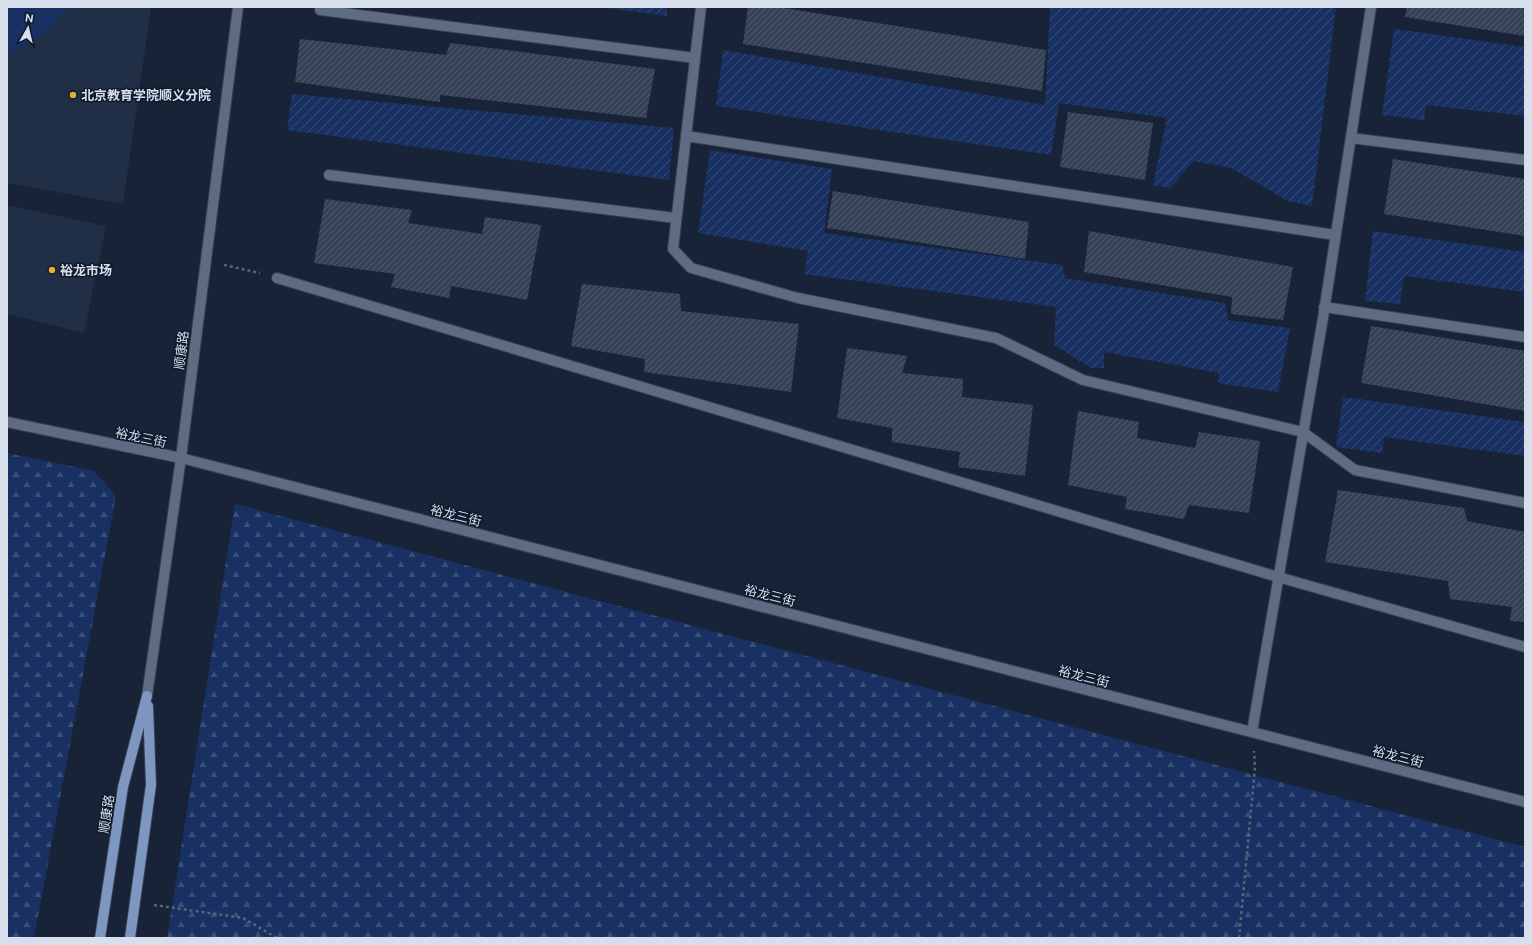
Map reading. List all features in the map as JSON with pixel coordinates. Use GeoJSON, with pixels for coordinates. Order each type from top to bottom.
{"type":"FeatureCollection","features":[{"type":"Feature","properties":{"kind":"main road","name":"顺康路"},"geometry":{"type":"LineString","coordinates":[[130,938],[151,785],[147,696]]}},
{"type":"Feature","properties":{"kind":"main road","name":"顺康路"},"geometry":{"type":"LineString","coordinates":[[100,938],[123,787],[147,696]]}},
{"type":"Feature","properties":{"kind":"street","name":"顺康路"},"geometry":{"type":"LineString","coordinates":[[147,696],[180,458],[238,7]]}},
{"type":"Feature","properties":{"kind":"street"},"geometry":{"type":"LineString","coordinates":[[701,7],[673,249],[691,268],[798,298],[996,338],[1082,380],[1303,432],[1355,470],[1525,503]]}},
{"type":"Feature","properties":{"kind":"street"},"geometry":{"type":"LineString","coordinates":[[1252,732],[1324,307],[1371,7]]}},
{"type":"Feature","properties":{"kind":"street"},"geometry":{"type":"LineString","coordinates":[[320,10],[695,58]]}},
{"type":"Feature","properties":{"kind":"street"},"geometry":{"type":"LineString","coordinates":[[686,136],[1335,235]]}},
{"type":"Feature","properties":{"kind":"street"},"geometry":{"type":"LineString","coordinates":[[1351,138],[1525,160]]}},
{"type":"Feature","properties":{"kind":"street"},"geometry":{"type":"LineString","coordinates":[[329,175],[676,218]]}},
{"type":"Feature","properties":{"kind":"street"},"geometry":{"type":"LineString","coordinates":[[277,278],[1278,578],[1525,648]]}},
{"type":"Feature","properties":{"kind":"street"},"geometry":{"type":"LineString","coordinates":[[1324,307],[1525,337]]}},
{"type":"Feature","properties":{"kind":"street","name":"裕龙三街"},"geometry":{"type":"LineString","coordinates":[[7,422],[180,458],[1525,802]]}},
{"type":"Feature","properties":{"kind":"path"},"geometry":{"type":"LineString","coordinates":[[206,260],[277,278]]}},
{"type":"Feature","properties":{"kind":"path"},"geometry":{"type":"LineString","coordinates":[[1239,938],[1255,768],[1252,732]]}},
{"type":"Feature","properties":{"kind":"path"},"geometry":{"type":"LineString","coordinates":[[135,902],[243,918],[277,938]]}},
{"type":"Feature","properties":{"kind":"shaded area","name":"北京教育学院顺义分院"},"geometry":{"type":"Polygon","coordinates":[[[7,7],[151,7],[123,204],[7,183],[7,7]]]}},
{"type":"Feature","properties":{"kind":"shaded area","name":"裕龙市场"},"geometry":{"type":"Polygon","coordinates":[[[7,205],[106,226],[84,333],[7,314],[7,205]]]}},
{"type":"Feature","properties":{"kind":"green space"},"geometry":{"type":"Polygon","coordinates":[[[7,7],[68,7],[45,34],[7,55],[7,7]]]}},
{"type":"Feature","properties":{"kind":"green space"},"geometry":{"type":"Polygon","coordinates":[[[600,7],[667,7],[667,16],[600,7]]]}},
{"type":"Feature","properties":{"kind":"green space"},"geometry":{"type":"Polygon","coordinates":[[[1050,7],[1336,7],[1312,206],[1288,201],[1231,168],[1193,161],[1171,188],[1153,185],[1167,118],[1059,103],[1051,155],[716,106],[723,50],[1045,105],[1050,7]]]}},
{"type":"Feature","properties":{"kind":"green space"},"geometry":{"type":"Polygon","coordinates":[[[1394,29],[1525,47],[1525,116],[1426,105],[1424,120],[1382,115],[1394,29]]]}},
{"type":"Feature","properties":{"kind":"green space"},"geometry":{"type":"Polygon","coordinates":[[[292,94],[674,128],[669,180],[287,130],[292,94]]]}},
{"type":"Feature","properties":{"kind":"green space"},"geometry":{"type":"Polygon","coordinates":[[[710,150],[832,169],[824,233],[1062,265],[1065,278],[1225,303],[1228,320],[1290,328],[1278,392],[1218,383],[1219,373],[1104,352],[1104,368],[1091,368],[1054,345],[1056,307],[804,274],[808,251],[698,233],[710,150]]]}},
{"type":"Feature","properties":{"kind":"green space"},"geometry":{"type":"Polygon","coordinates":[[[1373,231],[1525,252],[1525,292],[1404,276],[1400,304],[1365,301],[1373,231]]]}},
{"type":"Feature","properties":{"kind":"green space"},"geometry":{"type":"Polygon","coordinates":[[[1343,397],[1525,422],[1525,456],[1384,437],[1382,453],[1336,447],[1343,397]]]}},
{"type":"Feature","properties":{"kind":"green space"},"geometry":{"type":"Polygon","coordinates":[[[7,453],[94,471],[116,496],[34,938],[7,938],[7,453]]]}},
{"type":"Feature","properties":{"kind":"green space"},"geometry":{"type":"Polygon","coordinates":[[[235,504],[1525,847],[1525,938],[167,938],[235,504]]]}},
{"type":"Feature","properties":{"kind":"building"},"geometry":{"type":"Polygon","coordinates":[[[748,7],[778,7],[1046,50],[1042,91],[743,44],[748,7]]]}},
{"type":"Feature","properties":{"kind":"building"},"geometry":{"type":"Polygon","coordinates":[[[1407,7],[1525,7],[1525,36],[1405,17],[1407,7]]]}},
{"type":"Feature","properties":{"kind":"building"},"geometry":{"type":"Polygon","coordinates":[[[300,39],[446,55],[450,43],[655,69],[646,118],[440,95],[440,102],[295,82],[300,39]]]}},
{"type":"Feature","properties":{"kind":"building"},"geometry":{"type":"Polygon","coordinates":[[[1068,112],[1153,123],[1145,180],[1060,167],[1068,112]]]}},
{"type":"Feature","properties":{"kind":"building"},"geometry":{"type":"Polygon","coordinates":[[[1393,159],[1525,179],[1525,236],[1384,214],[1393,159]]]}},
{"type":"Feature","properties":{"kind":"building"},"geometry":{"type":"Polygon","coordinates":[[[833,191],[1029,222],[1025,259],[827,228],[833,191]]]}},
{"type":"Feature","properties":{"kind":"building"},"geometry":{"type":"Polygon","coordinates":[[[325,199],[412,210],[408,223],[482,234],[485,217],[541,225],[527,300],[451,286],[449,298],[391,287],[395,274],[314,263],[325,199]]]}},
{"type":"Feature","properties":{"kind":"building"},"geometry":{"type":"Polygon","coordinates":[[[1089,231],[1293,267],[1283,320],[1231,314],[1232,297],[1084,272],[1089,231]]]}},
{"type":"Feature","properties":{"kind":"building"},"geometry":{"type":"Polygon","coordinates":[[[582,284],[680,294],[681,311],[799,324],[791,392],[644,372],[645,359],[571,346],[582,284]]]}},
{"type":"Feature","properties":{"kind":"building"},"geometry":{"type":"Polygon","coordinates":[[[1371,326],[1525,351],[1525,411],[1361,383],[1371,326]]]}},
{"type":"Feature","properties":{"kind":"building"},"geometry":{"type":"Polygon","coordinates":[[[847,348],[907,356],[902,373],[963,379],[962,397],[1033,405],[1025,476],[958,467],[960,452],[892,442],[892,428],[837,418],[847,348]]]}},
{"type":"Feature","properties":{"kind":"building"},"geometry":{"type":"Polygon","coordinates":[[[1078,411],[1139,422],[1137,438],[1195,448],[1199,432],[1260,441],[1249,513],[1189,505],[1184,519],[1125,509],[1127,497],[1068,485],[1078,411]]]}},
{"type":"Feature","properties":{"kind":"building"},"geometry":{"type":"Polygon","coordinates":[[[1338,490],[1464,508],[1467,521],[1525,532],[1525,622],[1510,621],[1512,607],[1450,599],[1448,581],[1325,562],[1338,490]]]}},
{"type":"Feature","properties":{"kind":"place","name":"北京教育学院顺义分院"},"geometry":{"type":"Point","coordinates":[73,95]}},
{"type":"Feature","properties":{"kind":"place","name":"裕龙市场"},"geometry":{"type":"Point","coordinates":[52,270]}}]}
